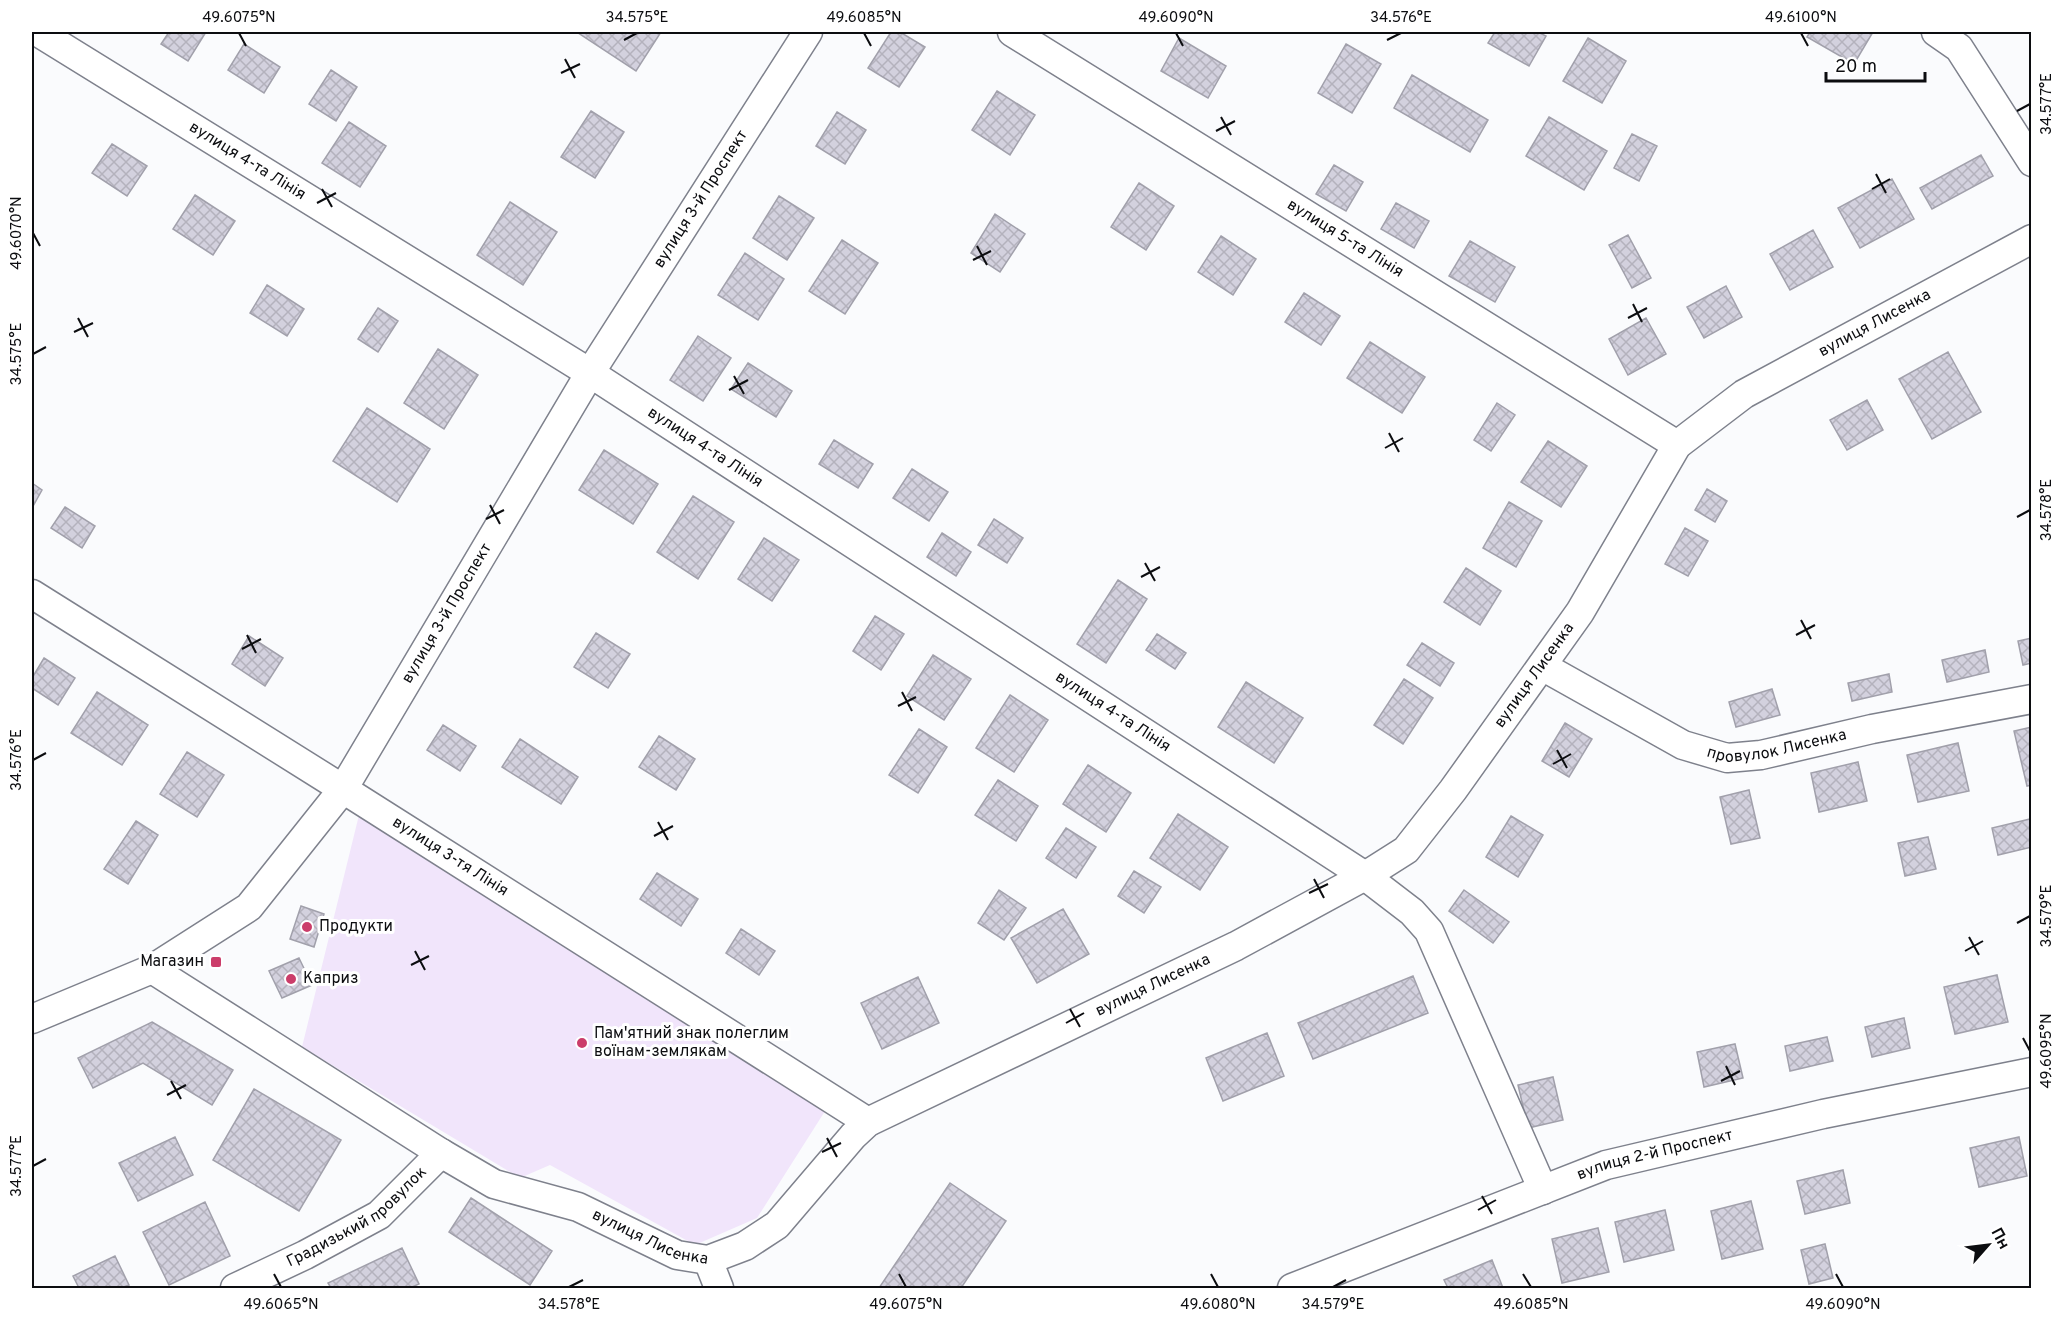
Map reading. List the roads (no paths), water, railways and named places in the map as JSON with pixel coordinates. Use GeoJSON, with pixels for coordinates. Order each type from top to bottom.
{"type":"FeatureCollection","features":[{"type":"Feature","properties":{"kind":"street","name":"вулиця 4-та Лінія"},"geometry":{"type":"LineString","coordinates":[[38,32],[591,373],[1365,876],[1412,912],[1429,931],[1543,1190]]}},
{"type":"Feature","properties":{"kind":"street","name":"вулиця 3-й Проспект"},"geometry":{"type":"LineString","coordinates":[[152,969],[249,908],[343,789],[591,373],[808,32]]}},
{"type":"Feature","properties":{"kind":"street","name":"вулиця 5-та Лінія"},"geometry":{"type":"LineString","coordinates":[[1012,32],[1677,445]]}},
{"type":"Feature","properties":{"kind":"street"},"geometry":{"type":"LineString","coordinates":[[1936,32],[1959,48],[2031,162]]}},
{"type":"Feature","properties":{"kind":"street","name":"вулиця Лисенка"},"geometry":{"type":"LineString","coordinates":[[152,969],[441,1153],[494,1184],[578,1207],[677,1255],[708,1260],[745,1246],[777,1225],[853,1136],[868,1122],[1236,946],[1365,876],[1406,850],[1453,790],[1580,612],[1677,445],[1744,394],[2031,239]]}},
{"type":"Feature","properties":{"kind":"street","name":"вулиця 3-тя Лінія"},"geometry":{"type":"LineString","coordinates":[[32,594],[868,1122]]}},
{"type":"Feature","properties":{"kind":"street","name":"провулок Лисенка"},"geometry":{"type":"LineString","coordinates":[[1542,666],[1683,745],[1727,758],[1761,755],[1872,729],[2031,699]]}},
{"type":"Feature","properties":{"kind":"street"},"geometry":{"type":"LineString","coordinates":[[32,1019],[152,969]]}},
{"type":"Feature","properties":{"kind":"street","name":"вулиця 2-й Проспект"},"geometry":{"type":"LineString","coordinates":[[1292,1288],[1606,1165],[1822,1114],[2031,1072]]}},
{"type":"Feature","properties":{"kind":"street","name":"Градизький провулок"},"geometry":{"type":"LineString","coordinates":[[235,1288],[305,1255],[379,1215],[441,1153]]}},
{"type":"Feature","properties":{"kind":"street"},"geometry":{"type":"LineString","coordinates":[[708,1260],[719,1288]]}},
{"type":"Feature","properties":{"kind":"place","name":"Продукти"},"geometry":{"type":"Point","coordinates":[307,927]}},
{"type":"Feature","properties":{"kind":"place","name":"Магазин"},"geometry":{"type":"Point","coordinates":[216,962]}},
{"type":"Feature","properties":{"kind":"place","name":"Каприз"},"geometry":{"type":"Point","coordinates":[291,979]}},
{"type":"Feature","properties":{"kind":"place","name":"Пам'ятний знак полеглим воїнам-землякам"},"geometry":{"type":"Point","coordinates":[582,1043]}}]}
